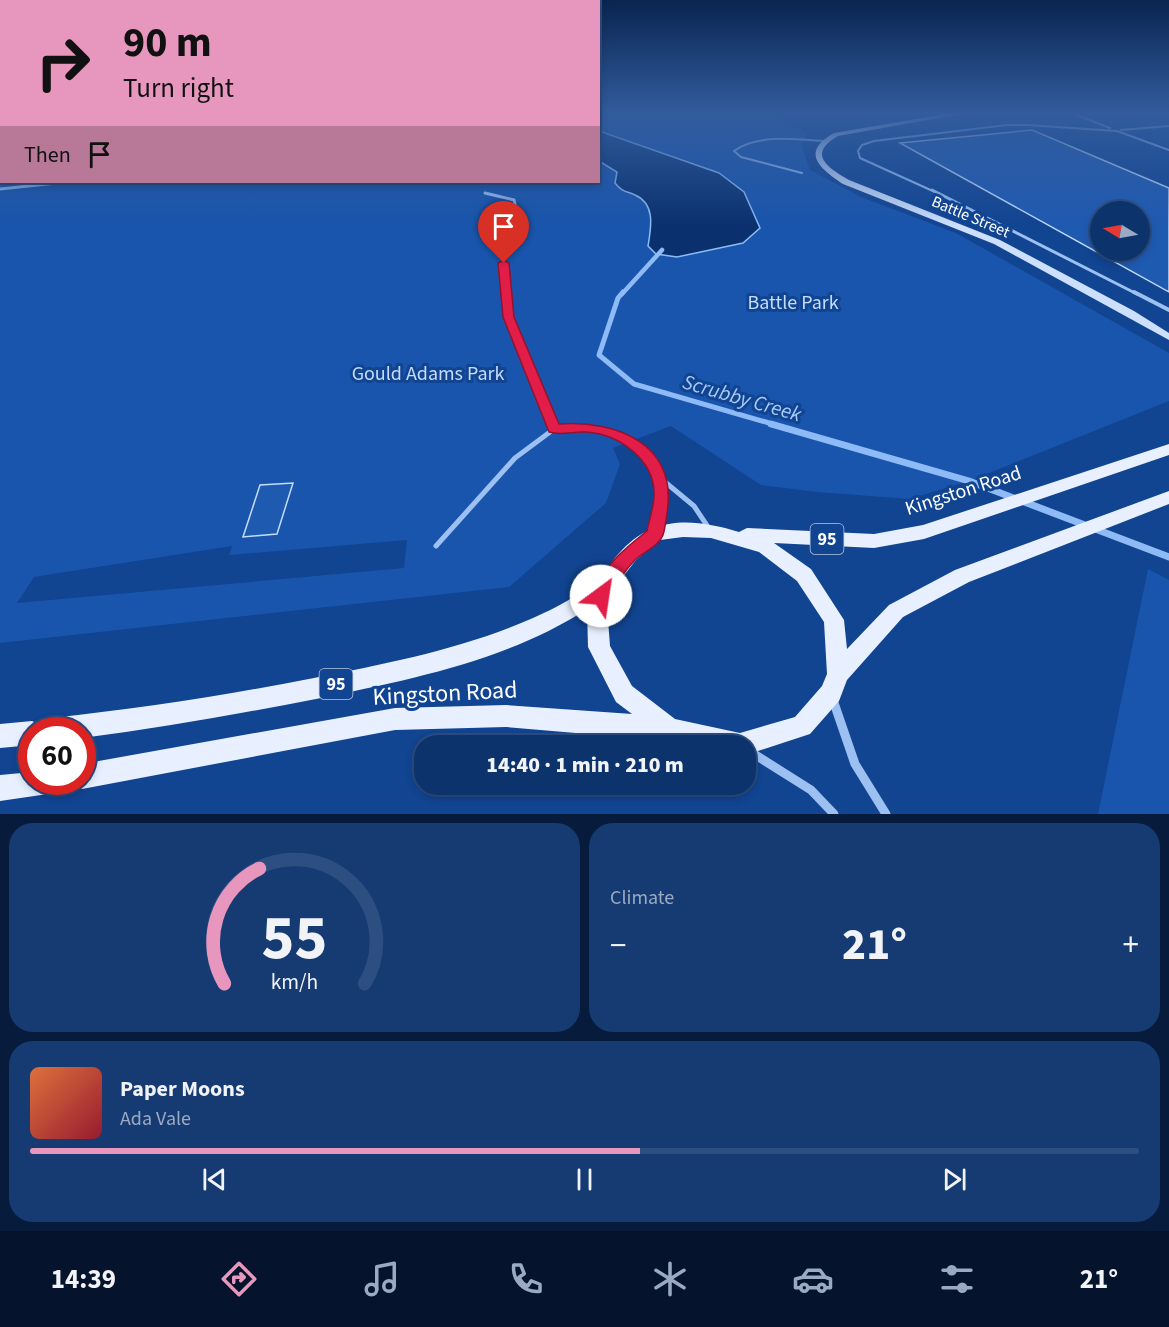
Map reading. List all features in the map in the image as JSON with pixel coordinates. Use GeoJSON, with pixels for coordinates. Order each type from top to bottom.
{"type":"FeatureCollection","features":[{"type":"Feature","properties":{"kind":"main road","name":"Kingston Road"},"geometry":{"type":"LineString","coordinates":[[720,533],[874,541],[924,532],[1169,449]]}},
{"type":"Feature","properties":{"kind":"main road","name":"95"},"geometry":{"type":"LineString","coordinates":[[756,740],[802,726],[834,683],[896,611],[962,576],[1169,497]]}},
{"type":"Feature","properties":{"kind":"main road","name":"95"},"geometry":{"type":"LineString","coordinates":[[696,735],[670,729],[624,694],[599,647],[597,608],[605,584],[629,555],[655,534],[683,530],[720,533],[765,547],[804,575],[834,621],[834,683]]}},
{"type":"Feature","properties":{"kind":"main road","name":"Kingston Road"},"geometry":{"type":"LineString","coordinates":[[96,725],[280,696],[413,669],[493,645],[573,608],[605,584]]}},
{"type":"Feature","properties":{"kind":"main road","name":"Kingston Road"},"geometry":{"type":"LineString","coordinates":[[96,774],[395,719],[506,716],[670,729]]}},
{"type":"Feature","properties":{"kind":"main road"},"geometry":{"type":"LineString","coordinates":[[0,736],[18,734]]}},
{"type":"Feature","properties":{"kind":"main road"},"geometry":{"type":"LineString","coordinates":[[0,788],[18,786]]}},
{"type":"Feature","properties":{"kind":"street","name":"Battle Street"},"geometry":{"type":"LineString","coordinates":[[818,150],[818,159],[832,173],[846,182],[997,242],[1130,313],[1169,337]]}},
{"type":"Feature","properties":{"kind":"street","name":"Battle Street"},"geometry":{"type":"LineString","coordinates":[[1130,313],[1169,330]]}},
{"type":"Feature","properties":{"kind":"street"},"geometry":{"type":"LineString","coordinates":[[834,683],[855,764],[886,814]]}},
{"type":"Feature","properties":{"kind":"street"},"geometry":{"type":"LineString","coordinates":[[756,755],[811,790],[834,814]]}},
{"type":"Feature","properties":{"kind":"lane"},"geometry":{"type":"LineString","coordinates":[[735,150],[741,157],[802,174]]}},
{"type":"Feature","properties":{"kind":"lane"},"geometry":{"type":"LineString","coordinates":[[859,150],[860,158],[962,204],[1169,310]]}},
{"type":"Feature","properties":{"kind":"lane"},"geometry":{"type":"LineString","coordinates":[[485,193],[514,200],[516,206],[516,227],[504,250],[503,276],[508,317],[554,429]]}},
{"type":"Feature","properties":{"kind":"lane"},"geometry":{"type":"LineString","coordinates":[[436,546],[515,458],[554,429],[585,427],[604,430],[627,440],[643,451],[659,477],[694,506],[720,533]]}},
{"type":"Feature","properties":{"kind":"lane"},"geometry":{"type":"LineString","coordinates":[[655,534],[662,495],[659,477]]}},
{"type":"Feature","properties":{"kind":"green space","name":"Gould Adams Park"},"geometry":{"type":"Polygon","coordinates":[[[600,150],[803,150],[810,170],[861,197],[956,233],[1169,353],[1169,401],[969,481],[909,499],[761,485],[671,426],[613,448],[620,464],[606,503],[509,587],[0,643],[0,183],[600,183],[600,150]],[[407,540],[229,555],[232,546],[34,577],[17,603],[404,568],[407,540]]]}},
{"type":"Feature","properties":{"kind":"green space"},"geometry":{"type":"Polygon","coordinates":[[[1148,569],[1169,580],[1169,814],[1098,814],[1148,569]]]}},
{"type":"Feature","properties":{"kind":"shaded area"},"geometry":{"type":"Polygon","coordinates":[[[600,150],[653,150],[719,173],[744,192],[760,228],[743,243],[677,257],[656,254],[648,246],[649,210],[642,199],[624,191],[615,183],[617,172],[600,162],[600,150]]]}},
{"type":"Feature","properties":{"kind":"building"},"geometry":{"type":"Polygon","coordinates":[[[913,150],[1079,150],[1169,188],[1169,292],[1113,261],[1150,261],[1150,201],[1090,201],[1090,248],[913,150]]]}},
{"type":"Feature","properties":{"kind":"building"},"geometry":{"type":"Polygon","coordinates":[[[293,483],[277,534],[243,537],[260,485],[293,483]]]}},
{"type":"Feature","properties":{"kind":"waterway"},"geometry":{"type":"LineString","coordinates":[[0,189],[57,183]]}},
{"type":"Feature","properties":{"kind":"waterway","name":"Scrubby Creek"},"geometry":{"type":"LineString","coordinates":[[622,294],[662,250]]}},
{"type":"Feature","properties":{"kind":"waterway","name":"Scrubby Creek"},"geometry":{"type":"LineString","coordinates":[[623,292],[618,298],[599,355],[634,384],[776,425]]}},
{"type":"Feature","properties":{"kind":"waterway","name":"Scrubby Creek"},"geometry":{"type":"LineString","coordinates":[[771,424],[969,481],[1169,557]]}},
{"type":"Feature","properties":{"kind":"route"},"geometry":{"type":"LineString","coordinates":[[504,263],[503,276],[508,317],[554,429],[585,427],[604,430],[627,440],[643,451],[659,477],[662,495],[655,534],[629,555],[605,584],[601,596]]}},
{"type":"Feature","properties":{"kind":"park label","name":"Battle Park"},"geometry":{"type":"Point","coordinates":[793,302]}}]}
